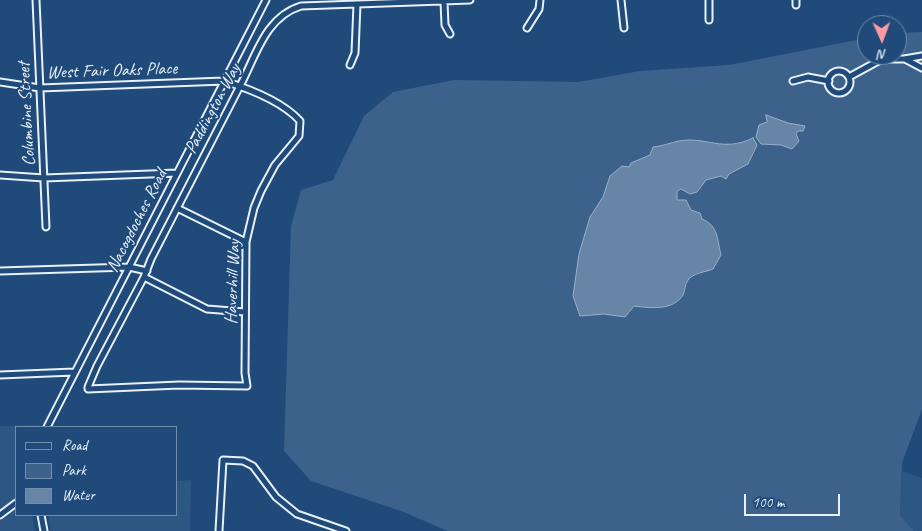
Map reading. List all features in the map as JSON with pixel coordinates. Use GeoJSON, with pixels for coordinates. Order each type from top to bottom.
{"type":"FeatureCollection","features":[{"type":"Feature","properties":{"kind":"street","name":"Columbine Street"},"geometry":{"type":"LineString","coordinates":[[36,0],[46,227]]}},
{"type":"Feature","properties":{"kind":"street","name":"Nacogdoches Road"},"geometry":{"type":"LineString","coordinates":[[47,426],[266,0]]}},
{"type":"Feature","properties":{"kind":"street","name":"Paddington Way"},"geometry":{"type":"LineString","coordinates":[[88,389],[96,366],[144,277],[177,208],[270,27],[279,17],[301,6],[470,0]]}},
{"type":"Feature","properties":{"kind":"street"},"geometry":{"type":"LineString","coordinates":[[528,28],[539,9],[540,0]]}},
{"type":"Feature","properties":{"kind":"street"},"geometry":{"type":"LineString","coordinates":[[621,0],[624,28]]}},
{"type":"Feature","properties":{"kind":"street"},"geometry":{"type":"LineString","coordinates":[[708,0],[709,20]]}},
{"type":"Feature","properties":{"kind":"street"},"geometry":{"type":"LineString","coordinates":[[444,2],[445,25],[450,34]]}},
{"type":"Feature","properties":{"kind":"street"},"geometry":{"type":"LineString","coordinates":[[350,64],[355,52],[356,4]]}},
{"type":"Feature","properties":{"kind":"street"},"geometry":{"type":"LineString","coordinates":[[907,58],[922,56]]}},
{"type":"Feature","properties":{"kind":"street"},"geometry":{"type":"LineString","coordinates":[[907,60],[922,68]]}},
{"type":"Feature","properties":{"kind":"street"},"geometry":{"type":"LineString","coordinates":[[849,77],[868,65]]}},
{"type":"Feature","properties":{"kind":"street"},"geometry":{"type":"LineString","coordinates":[[837,72],[844,72],[849,77],[849,87],[841,93],[831,89],[829,81],[831,76],[837,72]]}},
{"type":"Feature","properties":{"kind":"street"},"geometry":{"type":"LineString","coordinates":[[793,81],[808,77],[829,81]]}},
{"type":"Feature","properties":{"kind":"street","name":"West Fair Oaks Place"},"geometry":{"type":"LineString","coordinates":[[0,82],[40,88],[224,81]]}},
{"type":"Feature","properties":{"kind":"street","name":"Haverhill Way"},"geometry":{"type":"LineString","coordinates":[[88,389],[179,385],[247,386],[244,373],[246,242],[254,208],[261,191],[275,166],[299,136],[301,127],[300,121],[291,111],[240,86],[224,81]]}},
{"type":"Feature","properties":{"kind":"street"},"geometry":{"type":"LineString","coordinates":[[0,175],[44,178],[177,173]]}},
{"type":"Feature","properties":{"kind":"street"},"geometry":{"type":"LineString","coordinates":[[177,208],[246,242]]}},
{"type":"Feature","properties":{"kind":"street"},"geometry":{"type":"LineString","coordinates":[[0,271],[129,267],[147,271]]}},
{"type":"Feature","properties":{"kind":"street"},"geometry":{"type":"LineString","coordinates":[[144,277],[207,309],[246,312]]}},
{"type":"Feature","properties":{"kind":"street"},"geometry":{"type":"LineString","coordinates":[[0,375],[74,372]]}},
{"type":"Feature","properties":{"kind":"street"},"geometry":{"type":"LineString","coordinates":[[219,531],[223,460],[243,461],[253,466],[276,497],[297,514],[346,531]]}},
{"type":"Feature","properties":{"kind":"street"},"geometry":{"type":"LineString","coordinates":[[0,515],[15,503]]}},
{"type":"Feature","properties":{"kind":"street"},"geometry":{"type":"LineString","coordinates":[[41,516],[44,531]]}},
{"type":"Feature","properties":{"kind":"shaded area"},"geometry":{"type":"Polygon","coordinates":[[[39,425],[15,426],[15,516],[32,516],[35,531],[0,531],[0,426],[39,425]]]}},
{"type":"Feature","properties":{"kind":"shaded area"},"geometry":{"type":"Polygon","coordinates":[[[902,471],[922,478],[922,531],[914,531],[900,515],[902,471]]]}},
{"type":"Feature","properties":{"kind":"shaded area"},"geometry":{"type":"Polygon","coordinates":[[[191,480],[190,531],[51,531],[49,516],[178,516],[178,481],[191,480]]]}},
{"type":"Feature","properties":{"kind":"green space"},"geometry":{"type":"Polygon","coordinates":[[[922,32],[922,409],[902,463],[900,515],[914,531],[448,531],[401,511],[311,481],[284,451],[291,226],[301,190],[333,180],[364,116],[393,92],[454,80],[579,82],[640,71],[729,65],[857,40],[857,65],[907,65],[907,33],[922,32]]]}},
{"type":"Feature","properties":{"kind":"water"},"geometry":{"type":"Polygon","coordinates":[[[766,115],[788,123],[805,126],[803,131],[798,131],[796,134],[799,141],[792,149],[781,145],[761,144],[756,137],[759,125],[767,122],[766,115]]]}},
{"type":"Feature","properties":{"kind":"water"},"geometry":{"type":"Polygon","coordinates":[[[753,138],[757,145],[748,164],[729,174],[726,179],[721,176],[706,180],[697,192],[690,194],[681,189],[677,191],[677,200],[686,200],[691,210],[700,213],[702,219],[712,225],[718,239],[721,255],[713,269],[696,274],[690,278],[686,283],[683,295],[673,304],[654,308],[634,306],[625,317],[604,314],[580,316],[573,296],[579,254],[590,217],[603,197],[610,176],[622,166],[629,167],[631,163],[650,155],[653,147],[689,140],[733,144],[753,138]]]}}]}
